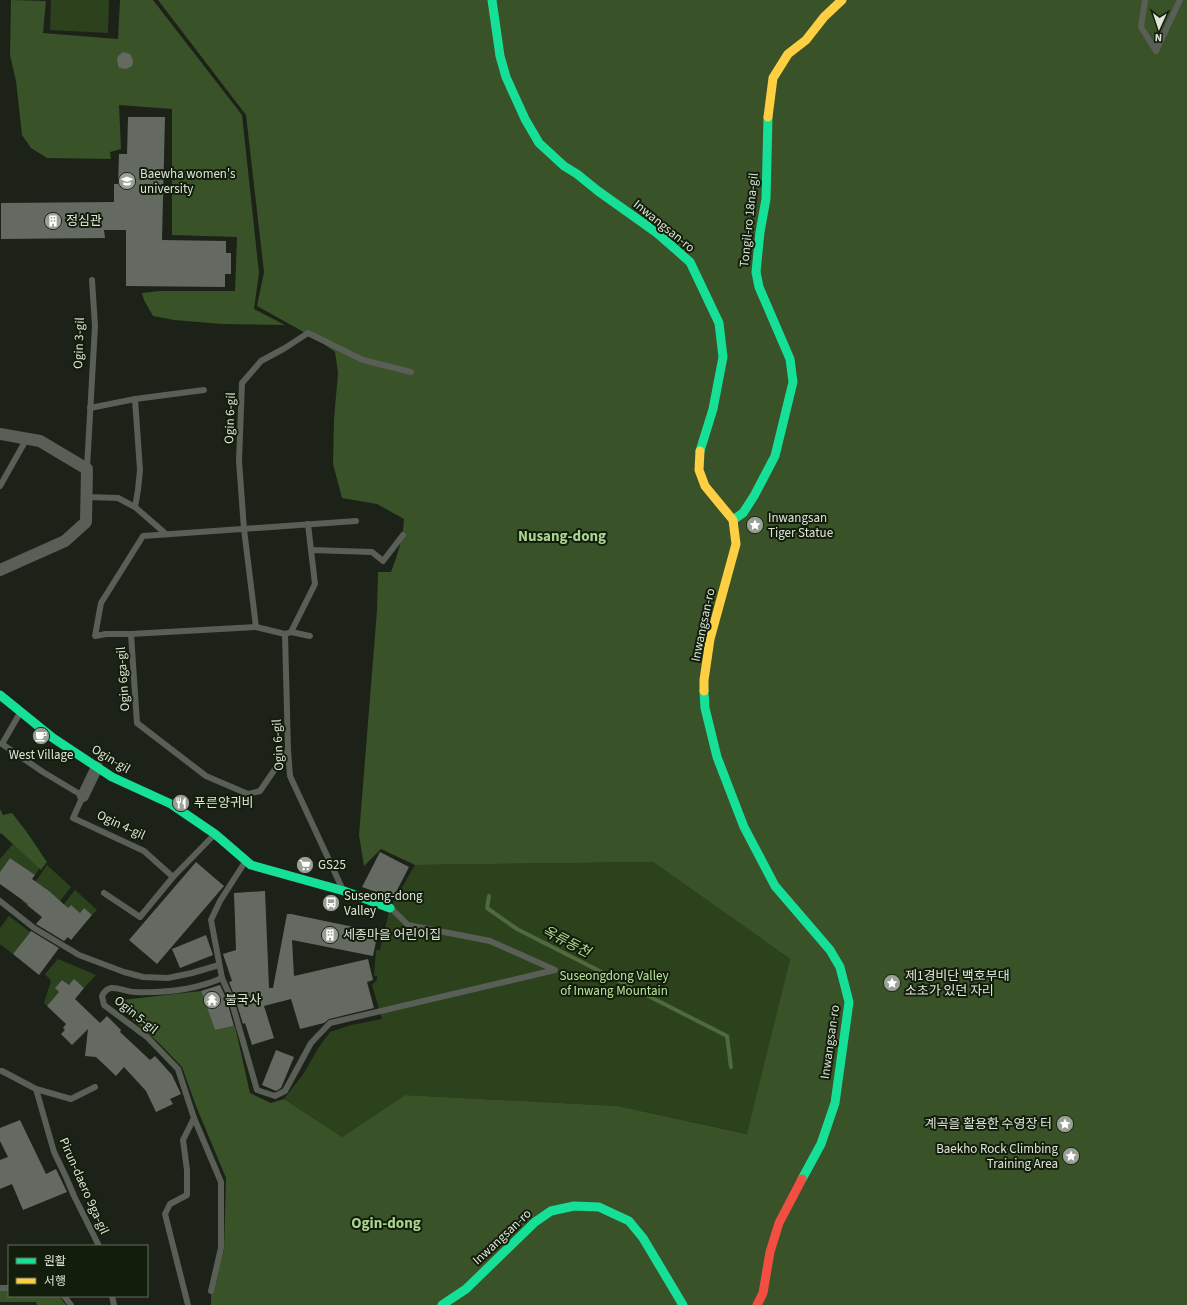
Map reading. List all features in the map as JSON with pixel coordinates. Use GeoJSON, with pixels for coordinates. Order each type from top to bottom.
{"type":"FeatureCollection","features":[{"type":"Feature","properties":{"kind":"street","name":"Inwangsan-ro"},"geometry":{"type":"LineString","coordinates":[[492,0],[500,56],[506,77],[525,119],[539,143],[564,166],[657,233],[690,262],[719,323],[723,357],[713,409],[700,452],[699,470],[705,486],[733,520],[736,544],[710,639],[704,680],[705,708],[716,757],[744,827],[775,886],[830,950],[840,967],[849,1002],[835,1103],[821,1144],[779,1223],[770,1252],[763,1294],[757,1305]]}},
{"type":"Feature","properties":{"kind":"street","name":"Tongil-ro 18na-gil"},"geometry":{"type":"LineString","coordinates":[[733,520],[743,512],[754,496],[775,456],[793,382],[790,359],[759,287],[756,272],[760,232],[766,199],[768,109],[773,78],[788,54],[806,40],[824,17],[842,0]]}},
{"type":"Feature","properties":{"kind":"street"},"geometry":{"type":"LineString","coordinates":[[0,434],[26,440],[40,441],[87,469]]}},
{"type":"Feature","properties":{"kind":"street","name":"Ogin 3-gil"},"geometry":{"type":"LineString","coordinates":[[0,570],[65,541],[86,522],[87,469]]}},
{"type":"Feature","properties":{"kind":"street","name":"Ogin-gil"},"geometry":{"type":"LineString","coordinates":[[0,695],[53,738],[112,777],[171,804],[215,834],[251,865],[344,891],[390,908]]}},
{"type":"Feature","properties":{"kind":"street","name":"Ogin 4-gil"},"geometry":{"type":"LineString","coordinates":[[84,796],[97,767]]}},
{"type":"Feature","properties":{"kind":"street","name":"Inwangsan-ro"},"geometry":{"type":"LineString","coordinates":[[442,1305],[466,1289],[534,1222],[551,1211],[574,1206],[599,1208],[629,1221],[643,1238],[683,1305]]}},
{"type":"Feature","properties":{"kind":"lane"},"geometry":{"type":"LineString","coordinates":[[1145,0],[1142,28],[1156,51],[1180,0]]}},
{"type":"Feature","properties":{"kind":"lane","name":"Ogin 3-gil"},"geometry":{"type":"LineString","coordinates":[[87,469],[95,326],[92,280]]}},
{"type":"Feature","properties":{"kind":"lane","name":"Ogin 6-gil"},"geometry":{"type":"LineString","coordinates":[[256,627],[244,529],[240,461],[242,383],[260,361],[285,348],[308,333],[363,360],[411,372]]}},
{"type":"Feature","properties":{"kind":"lane"},"geometry":{"type":"LineString","coordinates":[[90,408],[135,399],[204,390]]}},
{"type":"Feature","properties":{"kind":"lane"},"geometry":{"type":"LineString","coordinates":[[134,507],[138,490],[140,470],[135,399]]}},
{"type":"Feature","properties":{"kind":"lane"},"geometry":{"type":"LineString","coordinates":[[0,486],[26,440]]}},
{"type":"Feature","properties":{"kind":"lane"},"geometry":{"type":"LineString","coordinates":[[87,497],[118,498],[134,507],[166,534]]}},
{"type":"Feature","properties":{"kind":"lane"},"geometry":{"type":"LineString","coordinates":[[244,529],[356,520]]}},
{"type":"Feature","properties":{"kind":"lane","name":"Ogin 6-gil"},"geometry":{"type":"LineString","coordinates":[[308,524],[315,584],[288,633],[288,750],[290,776],[344,891]]}},
{"type":"Feature","properties":{"kind":"lane","name":"Ogin 6ga-gil"},"geometry":{"type":"LineString","coordinates":[[244,529],[143,536],[101,603],[95,636],[106,634],[131,634],[137,723],[206,776],[248,794],[260,791],[288,750]]}},
{"type":"Feature","properties":{"kind":"lane"},"geometry":{"type":"LineString","coordinates":[[312,550],[372,552],[383,561],[403,535]]}},
{"type":"Feature","properties":{"kind":"lane"},"geometry":{"type":"LineString","coordinates":[[131,634],[256,627],[310,636]]}},
{"type":"Feature","properties":{"kind":"lane"},"geometry":{"type":"LineString","coordinates":[[21,712],[2,744],[43,772],[84,796]]}},
{"type":"Feature","properties":{"kind":"lane","name":"Ogin 4-gil"},"geometry":{"type":"LineString","coordinates":[[84,796],[73,818],[144,850],[173,877]]}},
{"type":"Feature","properties":{"kind":"lane"},"geometry":{"type":"LineString","coordinates":[[104,893],[140,917],[173,877],[215,834]]}},
{"type":"Feature","properties":{"kind":"lane"},"geometry":{"type":"LineString","coordinates":[[246,861],[220,900],[211,920],[222,978],[230,996],[257,1090],[275,1096],[285,1091],[311,1043],[330,1023],[556,970],[490,941],[408,925],[390,908]]}},
{"type":"Feature","properties":{"kind":"lane"},"geometry":{"type":"LineString","coordinates":[[0,901],[34,928],[79,955],[124,972],[143,977],[168,978],[192,974],[219,965]]}},
{"type":"Feature","properties":{"kind":"lane","name":"Ogin 5-gil"},"geometry":{"type":"LineString","coordinates":[[211,1291],[220,1248],[221,1182],[194,1118],[178,1069],[147,1037],[106,1007],[102,996],[105,991],[111,988],[131,992],[155,992],[189,989],[222,978]]}},
{"type":"Feature","properties":{"kind":"lane"},"geometry":{"type":"LineString","coordinates":[[0,1072],[2,1071],[36,1089],[71,1099],[94,1087]]}},
{"type":"Feature","properties":{"kind":"lane","name":"Pirun-daero 9ga-gil"},"geometry":{"type":"LineString","coordinates":[[36,1089],[54,1152],[98,1245]]}},
{"type":"Feature","properties":{"kind":"lane"},"geometry":{"type":"LineString","coordinates":[[188,1305],[164,1214],[170,1204],[186,1195],[187,1170],[183,1140],[194,1118]]}},
{"type":"Feature","properties":{"kind":"lane"},"geometry":{"type":"LineString","coordinates":[[65,1297],[72,1305]]}},
{"type":"Feature","properties":{"kind":"green space"},"geometry":{"type":"Polygon","coordinates":[[[11,0],[46,1],[43,33],[118,39],[120,0],[153,0],[242,115],[259,273],[254,309],[285,325],[222,324],[174,320],[153,316],[144,300],[142,293],[160,291],[235,291],[237,237],[172,235],[172,109],[119,105],[121,149],[110,152],[111,159],[47,158],[31,148],[22,135],[16,81],[10,55],[11,0]]]}},
{"type":"Feature","properties":{"kind":"green space"},"geometry":{"type":"Polygon","coordinates":[[[51,0],[109,0],[108,33],[50,30],[51,0]]]}},
{"type":"Feature","properties":{"kind":"green space"},"geometry":{"type":"Polygon","coordinates":[[[158,0],[1187,0],[1187,1305],[211,1305],[211,1291],[224,1250],[226,1178],[196,1106],[182,1067],[159,1043],[119,1008],[122,1000],[201,991],[215,1030],[235,1026],[250,1093],[271,1103],[284,1099],[342,1137],[405,1095],[618,1106],[747,1134],[790,959],[653,862],[415,865],[381,849],[364,866],[359,835],[377,610],[378,572],[391,572],[400,546],[404,519],[377,504],[342,498],[333,464],[334,419],[338,373],[335,352],[318,340],[257,306],[264,272],[246,115],[158,0]]]}},
{"type":"Feature","properties":{"kind":"green space"},"geometry":{"type":"Polygon","coordinates":[[[0,809],[3,815],[12,813],[47,862],[41,870],[1,833],[0,834],[0,809]]]}},
{"type":"Feature","properties":{"kind":"green space"},"geometry":{"type":"Polygon","coordinates":[[[13,844],[40,868],[35,875],[10,858],[0,872],[0,859],[13,844]]]}},
{"type":"Feature","properties":{"kind":"green space","name":"Suseongdong Valley of Inwang Mountain"},"geometry":{"type":"Polygon","coordinates":[[[653,862],[790,959],[748,1134],[618,1106],[405,1095],[342,1137],[284,1099],[304,1073],[319,1047],[330,1032],[351,1025],[382,1019],[372,985],[377,980],[377,976],[374,976],[376,950],[380,950],[390,908],[415,865],[653,862]]]}},
{"type":"Feature","properties":{"kind":"green space"},"geometry":{"type":"Polygon","coordinates":[[[47,865],[71,887],[60,901],[42,886],[27,905],[22,901],[47,865]]]}},
{"type":"Feature","properties":{"kind":"green space"},"geometry":{"type":"Polygon","coordinates":[[[75,890],[97,910],[92,915],[84,908],[80,913],[71,905],[56,922],[50,922],[75,890]]]}},
{"type":"Feature","properties":{"kind":"green space"},"geometry":{"type":"Polygon","coordinates":[[[9,916],[30,932],[13,954],[0,944],[0,928],[9,916]]]}},
{"type":"Feature","properties":{"kind":"green space"},"geometry":{"type":"Polygon","coordinates":[[[58,959],[96,975],[84,988],[74,980],[69,985],[62,980],[55,988],[59,992],[47,1006],[44,1003],[51,981],[45,974],[58,959]]]}},
{"type":"Feature","properties":{"kind":"green space"},"geometry":{"type":"Polygon","coordinates":[[[0,1290],[8,1291],[8,1297],[60,1297],[66,1305],[37,1305],[36,1302],[0,1302],[0,1290]]]}},
{"type":"Feature","properties":{"kind":"building"},"geometry":{"type":"Polygon","coordinates":[[[123,52],[130,54],[133,60],[132,66],[126,69],[119,68],[117,61],[118,56],[123,52]]]}},
{"type":"Feature","properties":{"kind":"building"},"geometry":{"type":"Polygon","coordinates":[[[128,117],[165,117],[162,240],[226,241],[226,253],[231,253],[231,274],[225,274],[225,287],[126,286],[126,230],[104,230],[105,238],[1,239],[1,203],[114,202],[114,184],[118,184],[119,154],[127,154],[128,117]]]}},
{"type":"Feature","properties":{"kind":"building"},"geometry":{"type":"Polygon","coordinates":[[[380,852],[409,867],[393,898],[362,887],[380,852]]]}},
{"type":"Feature","properties":{"kind":"building"},"geometry":{"type":"Polygon","coordinates":[[[10,858],[35,875],[32,879],[49,891],[68,908],[71,905],[80,913],[84,908],[92,915],[71,940],[68,937],[64,941],[36,924],[42,917],[27,905],[28,904],[0,884],[0,872],[10,858]]]}},
{"type":"Feature","properties":{"kind":"building"},"geometry":{"type":"Polygon","coordinates":[[[196,862],[224,886],[157,964],[129,940],[196,862]]]}},
{"type":"Feature","properties":{"kind":"building"},"geometry":{"type":"Polygon","coordinates":[[[265,891],[269,988],[273,988],[287,914],[291,914],[378,932],[373,956],[292,940],[294,976],[368,959],[373,980],[367,982],[374,1008],[329,1019],[324,1023],[300,1029],[291,999],[264,1006],[274,1038],[252,1045],[245,1023],[243,1024],[229,982],[232,981],[223,954],[236,950],[234,893],[265,891]]]}},
{"type":"Feature","properties":{"kind":"building"},"geometry":{"type":"Polygon","coordinates":[[[31,931],[59,948],[39,975],[13,954],[31,931]]]}},
{"type":"Feature","properties":{"kind":"building"},"geometry":{"type":"Polygon","coordinates":[[[206,935],[213,955],[180,968],[172,949],[206,935]]]}},
{"type":"Feature","properties":{"kind":"building"},"geometry":{"type":"Polygon","coordinates":[[[74,979],[84,988],[75,999],[100,1023],[107,1016],[121,1030],[120,1032],[150,1060],[155,1056],[172,1075],[181,1094],[170,1099],[173,1104],[156,1112],[146,1091],[124,1067],[116,1076],[96,1057],[85,1056],[88,1029],[72,1045],[61,1034],[65,1030],[63,1028],[66,1024],[47,1006],[59,992],[55,988],[62,980],[69,985],[74,979]]]}},
{"type":"Feature","properties":{"kind":"building"},"geometry":{"type":"Polygon","coordinates":[[[220,985],[226,998],[234,1026],[215,1030],[201,991],[220,985]]]}},
{"type":"Feature","properties":{"kind":"building"},"geometry":{"type":"Polygon","coordinates":[[[276,1050],[294,1057],[281,1088],[276,1091],[262,1085],[276,1050]]]}},
{"type":"Feature","properties":{"kind":"building"},"geometry":{"type":"Polygon","coordinates":[[[20,1120],[46,1174],[56,1169],[67,1192],[23,1210],[12,1184],[0,1189],[0,1160],[8,1157],[0,1141],[0,1128],[20,1120]]]}},
{"type":"Feature","properties":{"kind":"waterway","name":"옥류동천"},"geometry":{"type":"LineString","coordinates":[[489,896],[487,908],[517,929],[727,1036],[731,1067]]}},
{"type":"Feature","properties":{"kind":"traffic: fast"},"geometry":{"type":"LineString","coordinates":[[492,0],[500,56],[506,77],[525,119],[539,143],[564,166],[657,233],[690,262],[719,323],[723,357],[713,409],[700,451]]}},
{"type":"Feature","properties":{"kind":"traffic: fast"},"geometry":{"type":"LineString","coordinates":[[733,520],[743,513],[754,496],[775,456],[793,382],[790,359],[759,287],[756,272],[760,232],[766,199],[768,117]]}},
{"type":"Feature","properties":{"kind":"traffic: fast"},"geometry":{"type":"LineString","coordinates":[[704,691],[705,708],[717,757],[744,827],[775,886],[830,950],[840,967],[849,1002],[835,1103],[821,1144],[802,1179]]}},
{"type":"Feature","properties":{"kind":"traffic: fast"},"geometry":{"type":"LineString","coordinates":[[0,695],[53,738],[112,777],[171,804],[215,834],[251,865],[344,891],[390,908]]}},
{"type":"Feature","properties":{"kind":"traffic: fast"},"geometry":{"type":"LineString","coordinates":[[442,1305],[466,1289],[535,1222],[551,1211],[574,1206],[599,1207],[629,1221],[643,1238],[683,1305]]}},
{"type":"Feature","properties":{"kind":"traffic: slow"},"geometry":{"type":"LineString","coordinates":[[768,117],[773,78],[788,54],[806,40],[824,17],[842,0]]}},
{"type":"Feature","properties":{"kind":"traffic: slow"},"geometry":{"type":"LineString","coordinates":[[700,451],[699,470],[705,486],[733,520],[736,544],[710,639],[704,680],[704,691]]}},
{"type":"Feature","properties":{"kind":"traffic: jam"},"geometry":{"type":"LineString","coordinates":[[757,1305],[763,1293],[770,1252],[779,1223],[802,1179]]}},
{"type":"Feature","properties":{"kind":"place","name":"Baewha women's university"},"geometry":{"type":"Point","coordinates":[127,181]}},
{"type":"Feature","properties":{"kind":"place","name":"정심관"},"geometry":{"type":"Point","coordinates":[53,221]}},
{"type":"Feature","properties":{"kind":"place","name":"Inwangsan Tiger Statue"},"geometry":{"type":"Point","coordinates":[755,525]}},
{"type":"Feature","properties":{"kind":"place","name":"West Village"},"geometry":{"type":"Point","coordinates":[41,736]}},
{"type":"Feature","properties":{"kind":"place","name":"푸른양귀비"},"geometry":{"type":"Point","coordinates":[181,803]}},
{"type":"Feature","properties":{"kind":"place","name":"GS25"},"geometry":{"type":"Point","coordinates":[305,865]}},
{"type":"Feature","properties":{"kind":"place","name":"Suseong-dong Valley"},"geometry":{"type":"Point","coordinates":[331,903]}},
{"type":"Feature","properties":{"kind":"place","name":"세종마을 어린이집"},"geometry":{"type":"Point","coordinates":[330,935]}},
{"type":"Feature","properties":{"kind":"place","name":"제1경비단 백호부대 소초가 있던 자리"},"geometry":{"type":"Point","coordinates":[892,983]}},
{"type":"Feature","properties":{"kind":"place","name":"불국사"},"geometry":{"type":"Point","coordinates":[212,1000]}},
{"type":"Feature","properties":{"kind":"place","name":"계곡을 활용한 수영장 터"},"geometry":{"type":"Point","coordinates":[1065,1124]}},
{"type":"Feature","properties":{"kind":"place","name":"Baekho Rock Climbing Training Area"},"geometry":{"type":"Point","coordinates":[1071,1156]}},
{"type":"Feature","properties":{"kind":"district","name":"Nusang-dong"},"geometry":{"type":"Point","coordinates":[562,536]}},
{"type":"Feature","properties":{"kind":"district","name":"Ogin-dong"},"geometry":{"type":"Point","coordinates":[386,1223]}}]}
